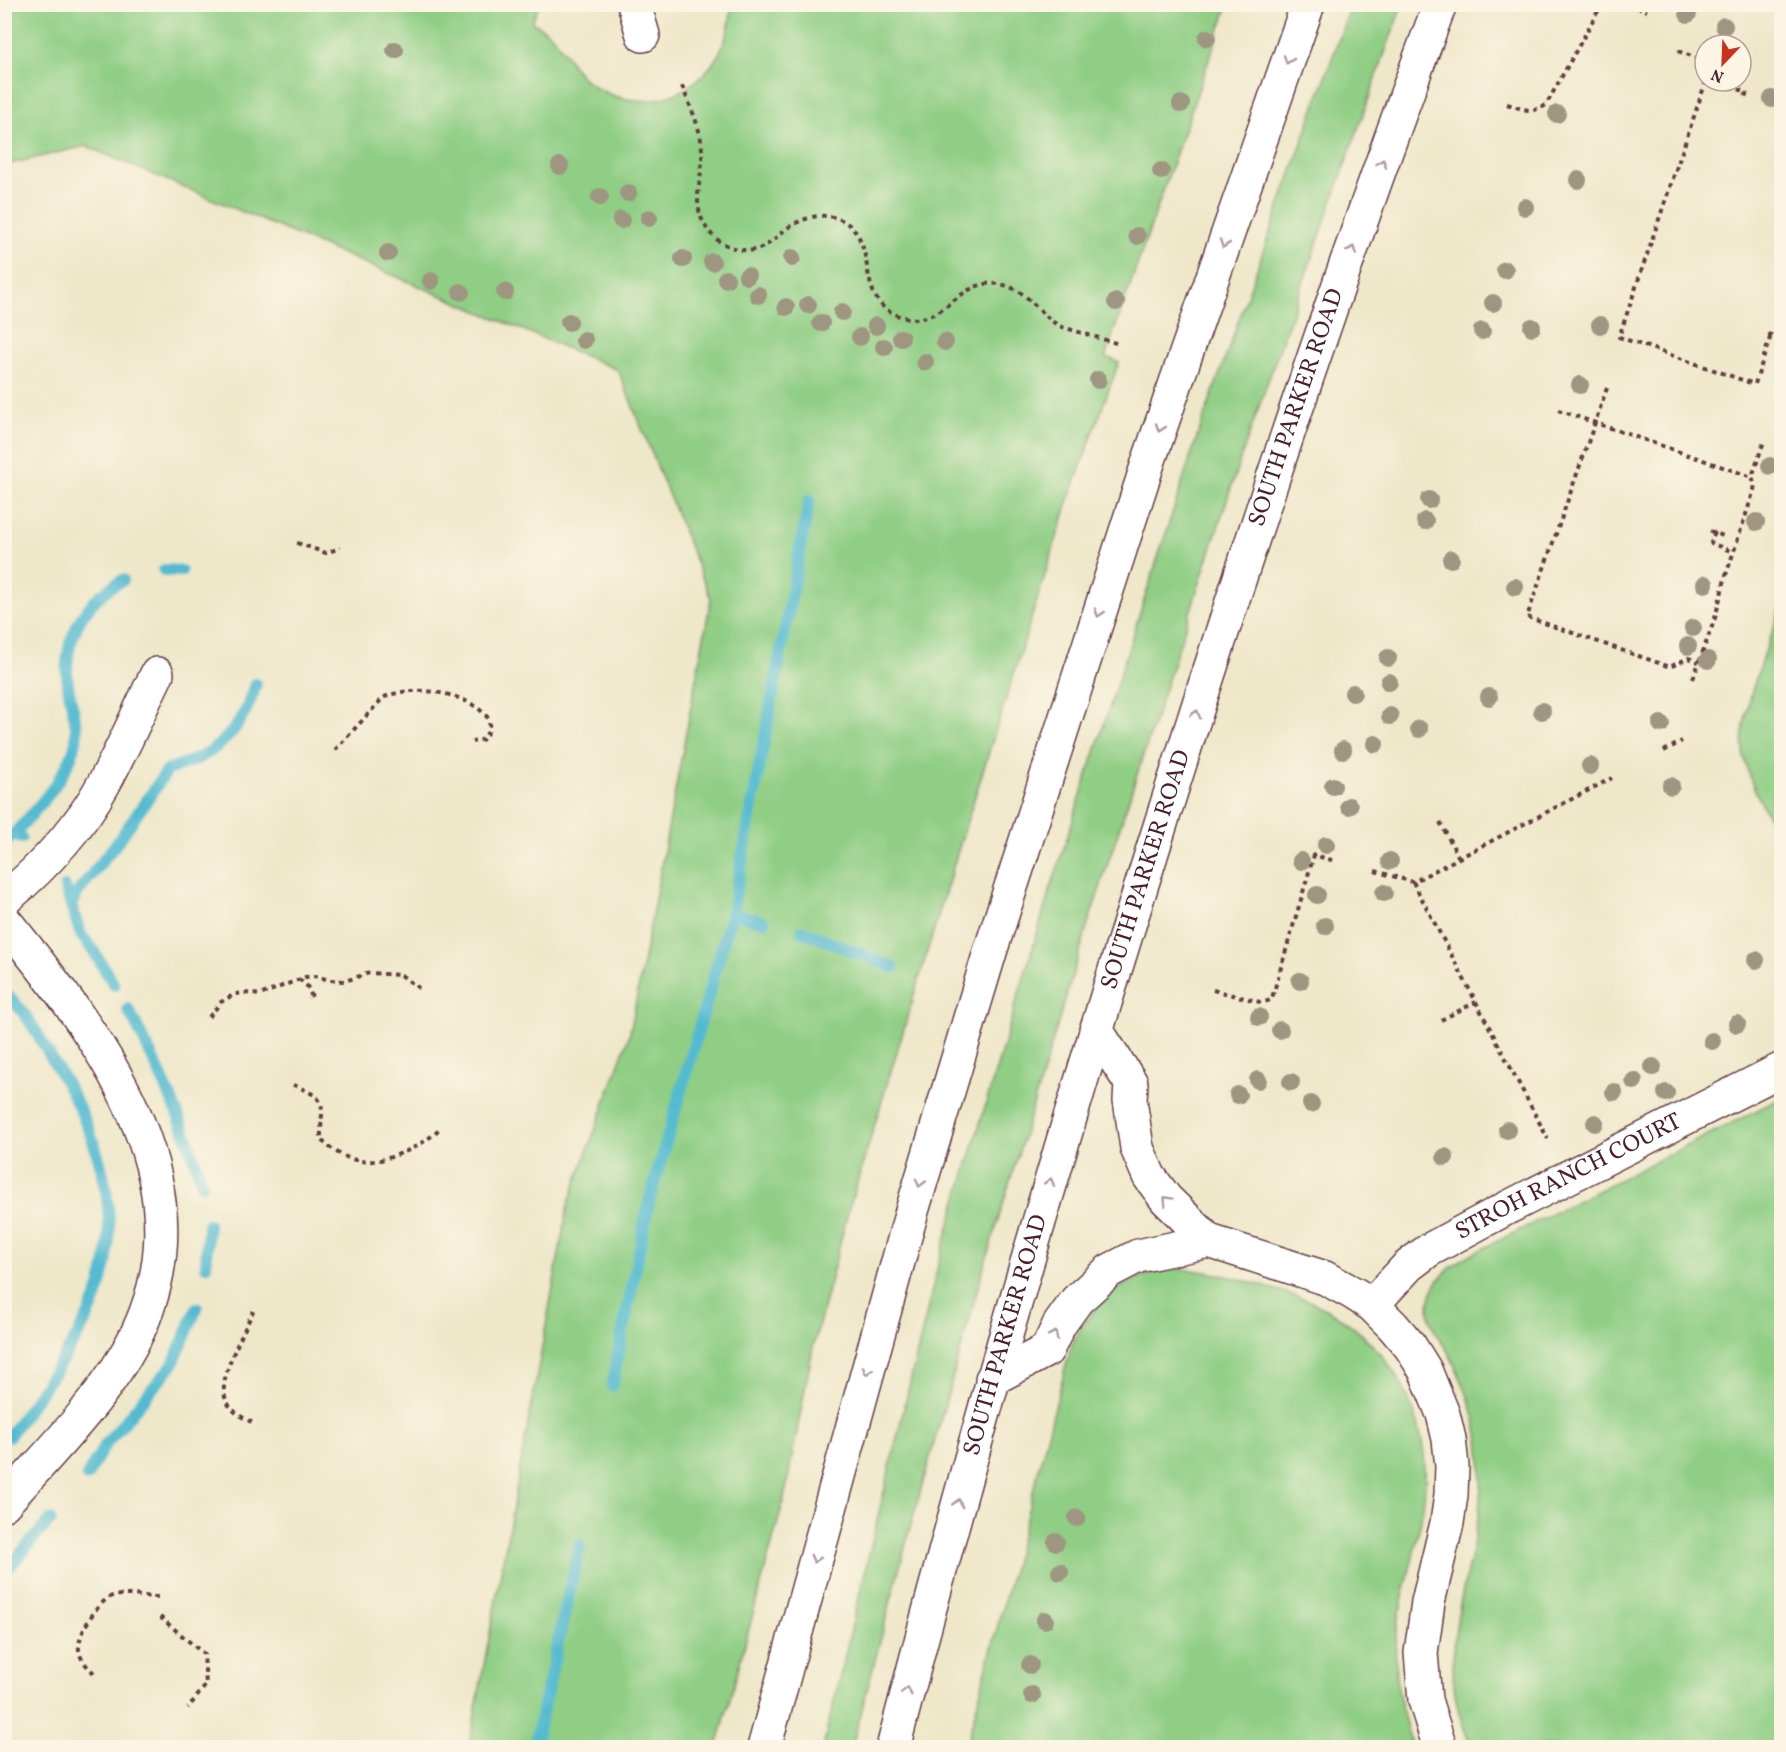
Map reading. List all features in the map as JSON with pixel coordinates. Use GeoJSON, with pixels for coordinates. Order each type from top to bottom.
{"type":"FeatureCollection","features":[{"type":"Feature","properties":{"kind":"main road"},"geometry":{"type":"LineString","coordinates":[[764,1748],[912,1211],[990,952],[1149,460],[1308,4]]}},
{"type":"Feature","properties":{"kind":"main road","name":"SOUTH PARKER ROAD"},"geometry":{"type":"LineString","coordinates":[[893,1748],[992,1379],[1096,1030],[1274,476],[1396,120],[1440,4]]}},
{"type":"Feature","properties":{"kind":"main road"},"geometry":{"type":"LineString","coordinates":[[4,900],[55,850],[102,787],[157,674]]}},
{"type":"Feature","properties":{"kind":"main road"},"geometry":{"type":"LineString","coordinates":[[4,920],[77,1013],[125,1091],[157,1179],[162,1235],[160,1262],[153,1294],[142,1323],[126,1354],[84,1413],[4,1504]]}},
{"type":"Feature","properties":{"kind":"main road"},"geometry":{"type":"LineString","coordinates":[[1096,1030],[1131,1083],[1130,1100],[1137,1148],[1149,1176],[1166,1199],[1209,1241],[1325,1278],[1372,1305],[1402,1336],[1425,1370],[1443,1414],[1452,1466],[1449,1507],[1428,1602],[1421,1653],[1425,1700],[1440,1748]]}},
{"type":"Feature","properties":{"kind":"main road","name":"STROH RANCH COURT"},"geometry":{"type":"LineString","coordinates":[[1372,1305],[1408,1266],[1429,1250],[1504,1209],[1782,1070]]}},
{"type":"Feature","properties":{"kind":"main road"},"geometry":{"type":"LineString","coordinates":[[992,1379],[1047,1350],[1059,1325],[1077,1300],[1109,1271],[1138,1256],[1209,1241]]}},
{"type":"Feature","properties":{"kind":"path"},"geometry":{"type":"LineString","coordinates":[[1507,104],[1528,111],[1538,110],[1546,105],[1602,4]]}},
{"type":"Feature","properties":{"kind":"path"},"geometry":{"type":"LineString","coordinates":[[1628,4],[1647,11]]}},
{"type":"Feature","properties":{"kind":"path"},"geometry":{"type":"LineString","coordinates":[[1678,51],[1693,57]]}},
{"type":"Feature","properties":{"kind":"path"},"geometry":{"type":"LineString","coordinates":[[682,86],[701,139],[702,160],[697,192],[700,214],[708,231],[722,243],[737,249],[752,251],[767,245],[801,220],[822,215],[831,217],[847,223],[858,236],[869,285],[874,295],[888,310],[898,315],[916,319],[924,317],[943,308],[968,289],[978,285],[996,283],[1021,293],[1059,326],[1119,344]]}},
{"type":"Feature","properties":{"kind":"path"},"geometry":{"type":"LineString","coordinates":[[1702,93],[1619,337],[1754,385],[1770,335],[1782,339]]}},
{"type":"Feature","properties":{"kind":"path"},"geometry":{"type":"LineString","coordinates":[[1745,97],[1747,93]]}},
{"type":"Feature","properties":{"kind":"path"},"geometry":{"type":"LineString","coordinates":[[1607,388],[1527,617],[1670,667],[1688,658],[1699,662]]}},
{"type":"Feature","properties":{"kind":"path"},"geometry":{"type":"LineString","coordinates":[[1558,410],[1752,477]]}},
{"type":"Feature","properties":{"kind":"path"},"geometry":{"type":"LineString","coordinates":[[1693,679],[1715,618],[1725,575],[1754,490],[1755,484],[1752,477],[1764,441]]}},
{"type":"Feature","properties":{"kind":"path"},"geometry":{"type":"LineString","coordinates":[[1723,536],[1713,532],[1711,543],[1733,552]]}},
{"type":"Feature","properties":{"kind":"path"},"geometry":{"type":"LineString","coordinates":[[297,543],[326,553],[340,548]]}},
{"type":"Feature","properties":{"kind":"path"},"geometry":{"type":"LineString","coordinates":[[335,750],[383,698],[407,690],[453,696],[478,707],[490,721],[488,732],[482,740],[472,742]]}},
{"type":"Feature","properties":{"kind":"path"},"geometry":{"type":"LineString","coordinates":[[1664,751],[1682,741]]}},
{"type":"Feature","properties":{"kind":"path"},"geometry":{"type":"LineString","coordinates":[[1375,872],[1413,882],[1612,778]]}},
{"type":"Feature","properties":{"kind":"path"},"geometry":{"type":"LineString","coordinates":[[1440,822],[1459,858]]}},
{"type":"Feature","properties":{"kind":"path"},"geometry":{"type":"LineString","coordinates":[[1213,990],[1260,1002],[1272,998],[1314,855],[1335,861]]}},
{"type":"Feature","properties":{"kind":"path"},"geometry":{"type":"LineString","coordinates":[[1413,882],[1548,1139]]}},
{"type":"Feature","properties":{"kind":"path"},"geometry":{"type":"LineString","coordinates":[[209,1017],[221,1002],[235,994],[261,995],[299,979],[316,976],[345,981],[369,973],[401,975],[420,989]]}},
{"type":"Feature","properties":{"kind":"path"},"geometry":{"type":"LineString","coordinates":[[299,979],[307,986],[312,998],[308,999]]}},
{"type":"Feature","properties":{"kind":"path"},"geometry":{"type":"LineString","coordinates":[[1441,1020],[1476,1002]]}},
{"type":"Feature","properties":{"kind":"path"},"geometry":{"type":"LineString","coordinates":[[293,1085],[311,1092],[321,1102],[324,1111],[321,1140],[334,1151],[351,1159],[370,1162],[384,1160],[414,1148],[439,1129]]}},
{"type":"Feature","properties":{"kind":"path"},"geometry":{"type":"LineString","coordinates":[[252,1422],[232,1409],[225,1396],[224,1386],[227,1372],[254,1311]]}},
{"type":"Feature","properties":{"kind":"path"},"geometry":{"type":"LineString","coordinates":[[94,1673],[83,1661],[79,1651],[80,1639],[84,1627],[104,1601],[112,1596],[160,1597]]}},
{"type":"Feature","properties":{"kind":"path"},"geometry":{"type":"LineString","coordinates":[[160,1617],[204,1654],[206,1685],[188,1708]]}},
{"type":"Feature","properties":{"kind":"green space"},"geometry":{"type":"Polygon","coordinates":[[[4,5],[539,5],[532,22],[551,35],[585,80],[616,97],[641,100],[664,97],[686,88],[704,73],[719,54],[728,31],[731,5],[1228,5],[1105,357],[1119,362],[1070,496],[964,831],[849,1209],[813,1347],[784,1499],[717,1747],[469,1747],[568,1205],[630,1033],[711,599],[618,370],[86,146],[5,165],[4,5]]]}},
{"type":"Feature","properties":{"kind":"green space"},"geometry":{"type":"Polygon","coordinates":[[[1351,5],[1402,5],[1241,457],[1090,918],[983,1270],[909,1532],[852,1747],[823,1747],[940,1257],[1046,903],[1196,440],[1351,5]]]}},
{"type":"Feature","properties":{"kind":"green space"},"geometry":{"type":"Polygon","coordinates":[[[1781,607],[1781,839],[1749,775],[1745,764],[1742,737],[1749,700],[1781,607]]]}},
{"type":"Feature","properties":{"kind":"green space"},"geometry":{"type":"Polygon","coordinates":[[[1781,1098],[1781,1747],[1472,1747],[1458,1710],[1453,1674],[1454,1639],[1475,1534],[1480,1498],[1481,1461],[1476,1423],[1468,1395],[1450,1355],[1435,1332],[1430,1317],[1429,1306],[1435,1286],[1449,1269],[1468,1256],[1781,1098]]]}},
{"type":"Feature","properties":{"kind":"green space"},"geometry":{"type":"Polygon","coordinates":[[[1167,1269],[1203,1271],[1248,1281],[1316,1304],[1341,1318],[1363,1335],[1382,1355],[1398,1378],[1419,1428],[1424,1456],[1425,1484],[1420,1525],[1398,1625],[1395,1658],[1399,1697],[1412,1747],[966,1747],[1070,1350],[1086,1321],[1108,1297],[1135,1280],[1167,1269]]]}},
{"type":"Feature","properties":{"kind":"waterway"},"geometry":{"type":"LineString","coordinates":[[612,1386],[649,1202],[732,913],[809,501]]}},
{"type":"Feature","properties":{"kind":"waterway"},"geometry":{"type":"LineString","coordinates":[[164,570],[181,571]]}},
{"type":"Feature","properties":{"kind":"waterway"},"geometry":{"type":"LineString","coordinates":[[21,838],[16,832],[43,802],[60,778],[73,753],[76,735],[67,674],[71,641],[77,626],[96,600],[123,580]]}},
{"type":"Feature","properties":{"kind":"waterway"},"geometry":{"type":"LineString","coordinates":[[71,905],[78,892],[119,840],[167,771],[201,757],[221,743],[243,717],[256,684]]}},
{"type":"Feature","properties":{"kind":"waterway"},"geometry":{"type":"LineString","coordinates":[[4,843],[16,832]]}},
{"type":"Feature","properties":{"kind":"waterway"},"geometry":{"type":"LineString","coordinates":[[65,887],[81,935],[114,985]]}},
{"type":"Feature","properties":{"kind":"waterway"},"geometry":{"type":"LineString","coordinates":[[732,913],[764,922]]}},
{"type":"Feature","properties":{"kind":"waterway"},"geometry":{"type":"LineString","coordinates":[[802,931],[893,967]]}},
{"type":"Feature","properties":{"kind":"waterway"},"geometry":{"type":"LineString","coordinates":[[4,994],[20,1008],[27,1018],[75,1099],[99,1159],[106,1190],[109,1221],[108,1252],[101,1283],[89,1314],[41,1392],[9,1436]]}},
{"type":"Feature","properties":{"kind":"waterway"},"geometry":{"type":"LineString","coordinates":[[128,1009],[170,1096],[202,1185]]}},
{"type":"Feature","properties":{"kind":"waterway"},"geometry":{"type":"LineString","coordinates":[[206,1266],[208,1224]]}},
{"type":"Feature","properties":{"kind":"waterway"},"geometry":{"type":"LineString","coordinates":[[87,1476],[105,1445],[173,1364],[197,1308]]}},
{"type":"Feature","properties":{"kind":"waterway"},"geometry":{"type":"LineString","coordinates":[[4,1573],[50,1520]]}},
{"type":"Feature","properties":{"kind":"waterway"},"geometry":{"type":"LineString","coordinates":[[534,1748],[580,1545]]}}]}
